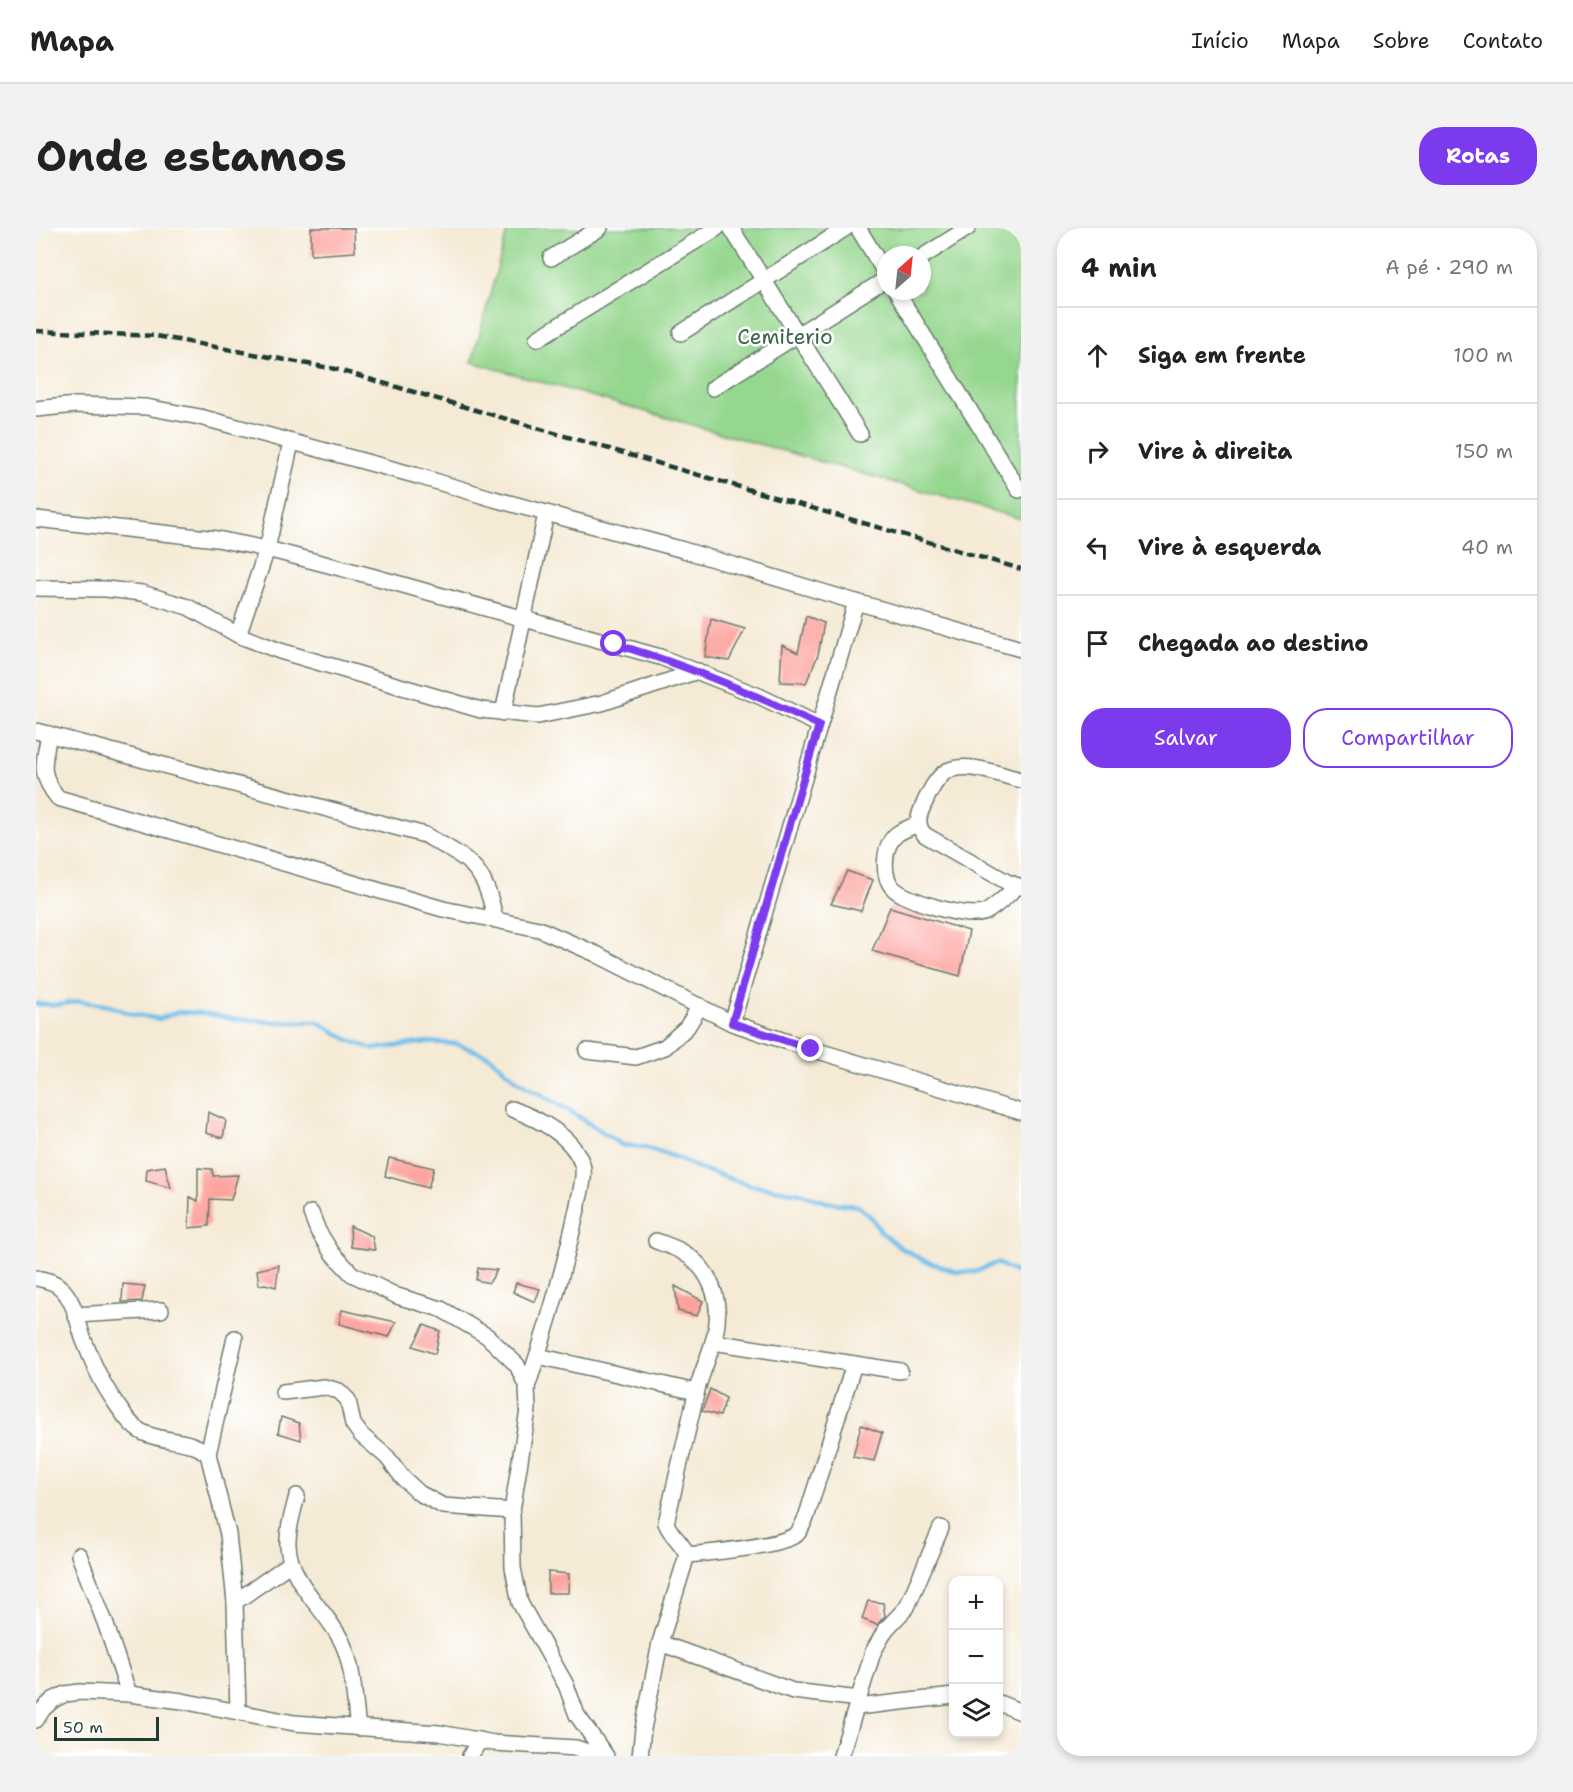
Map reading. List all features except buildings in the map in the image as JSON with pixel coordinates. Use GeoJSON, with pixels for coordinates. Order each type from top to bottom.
{"type":"FeatureCollection","features":[{"type":"Feature","properties":{"kind":"street"},"geometry":{"type":"LineString","coordinates":[[551,258],[600,228]]}},
{"type":"Feature","properties":{"kind":"street"},"geometry":{"type":"LineString","coordinates":[[537,339],[717,228]]}},
{"type":"Feature","properties":{"kind":"street"},"geometry":{"type":"LineString","coordinates":[[731,228],[860,434]]}},
{"type":"Feature","properties":{"kind":"street"},"geometry":{"type":"LineString","coordinates":[[681,333],[846,228]]}},
{"type":"Feature","properties":{"kind":"street"},"geometry":{"type":"LineString","coordinates":[[858,228],[877,259]]}},
{"type":"Feature","properties":{"kind":"street"},"geometry":{"type":"LineString","coordinates":[[931,251],[968,228]]}},
{"type":"Feature","properties":{"kind":"street"},"geometry":{"type":"LineString","coordinates":[[713,388],[877,285]]}},
{"type":"Feature","properties":{"kind":"street"},"geometry":{"type":"LineString","coordinates":[[902,300],[1019,490]]}},
{"type":"Feature","properties":{"kind":"street"},"geometry":{"type":"LineString","coordinates":[[36,409],[76,405],[146,407],[200,417],[680,549],[1021,649]]}},
{"type":"Feature","properties":{"kind":"street"},"geometry":{"type":"LineString","coordinates":[[238,635],[267,549],[291,443]]}},
{"type":"Feature","properties":{"kind":"street"},"geometry":{"type":"LineString","coordinates":[[503,713],[546,513]]}},
{"type":"Feature","properties":{"kind":"street"},"geometry":{"type":"LineString","coordinates":[[36,519],[207,537],[267,549],[660,657],[759,696],[819,725]]}},
{"type":"Feature","properties":{"kind":"street"},"geometry":{"type":"LineString","coordinates":[[36,588],[106,589],[142,593],[188,607],[238,635],[280,651],[481,710],[503,713],[538,716],[602,702],[698,671]]}},
{"type":"Feature","properties":{"kind":"street"},"geometry":{"type":"LineString","coordinates":[[732,1023],[856,602]]}},
{"type":"Feature","properties":{"kind":"street"},"geometry":{"type":"LineString","coordinates":[[495,918],[481,875],[462,856],[425,835],[43,732],[43,766],[47,784],[58,798],[443,909],[539,929],[596,954],[732,1023],[1021,1112]]}},
{"type":"Feature","properties":{"kind":"street"},"geometry":{"type":"LineString","coordinates":[[1020,886],[1007,882],[925,835],[918,824],[927,798],[946,771],[967,767],[1021,780]]}},
{"type":"Feature","properties":{"kind":"street"},"geometry":{"type":"LineString","coordinates":[[918,824],[896,835],[889,847],[886,865],[887,881],[895,891],[931,906],[974,915],[986,912],[1020,886]]}},
{"type":"Feature","properties":{"kind":"street"},"geometry":{"type":"LineString","coordinates":[[587,1051],[636,1057],[664,1047],[687,1027],[700,1006]]}},
{"type":"Feature","properties":{"kind":"street"},"geometry":{"type":"LineString","coordinates":[[512,1109],[539,1120],[560,1135],[575,1150],[583,1166],[583,1181],[572,1231],[538,1356],[527,1387],[528,1410],[512,1511],[513,1568],[520,1603],[566,1685],[577,1715],[606,1756]]}},
{"type":"Feature","properties":{"kind":"street"},"geometry":{"type":"LineString","coordinates":[[311,1213],[318,1231],[332,1253],[352,1274],[397,1296],[441,1309],[487,1336],[516,1365],[527,1387]]}},
{"type":"Feature","properties":{"kind":"street"},"geometry":{"type":"LineString","coordinates":[[640,1756],[643,1728],[660,1643],[687,1555],[684,1547],[670,1534],[666,1524],[696,1392],[717,1326],[718,1308],[710,1279],[697,1263],[681,1251],[656,1240]]}},
{"type":"Feature","properties":{"kind":"street"},"geometry":{"type":"LineString","coordinates":[[36,1278],[52,1281],[62,1289],[71,1303],[94,1366],[110,1395],[128,1419],[142,1433],[185,1442],[199,1447],[208,1454]]}},
{"type":"Feature","properties":{"kind":"street"},"geometry":{"type":"LineString","coordinates":[[75,1315],[161,1310]]}},
{"type":"Feature","properties":{"kind":"street"},"geometry":{"type":"LineString","coordinates":[[235,1338],[208,1454],[228,1534],[235,1602],[238,1712]]}},
{"type":"Feature","properties":{"kind":"street"},"geometry":{"type":"LineString","coordinates":[[713,1342],[900,1371]]}},
{"type":"Feature","properties":{"kind":"street"},"geometry":{"type":"LineString","coordinates":[[538,1356],[696,1392]]}},
{"type":"Feature","properties":{"kind":"street"},"geometry":{"type":"LineString","coordinates":[[687,1555],[728,1551],[788,1539],[799,1533],[806,1518],[854,1364]]}},
{"type":"Feature","properties":{"kind":"street"},"geometry":{"type":"LineString","coordinates":[[283,1392],[324,1387],[339,1391],[348,1400],[353,1424],[361,1436],[387,1457],[403,1478],[419,1493],[443,1506],[512,1511]]}},
{"type":"Feature","properties":{"kind":"street"},"geometry":{"type":"LineString","coordinates":[[297,1496],[289,1530],[288,1545],[291,1563],[300,1582],[342,1643],[350,1668],[358,1728]]}},
{"type":"Feature","properties":{"kind":"street"},"geometry":{"type":"LineString","coordinates":[[841,1756],[873,1652],[886,1629],[907,1607],[941,1528]]}},
{"type":"Feature","properties":{"kind":"street"},"geometry":{"type":"LineString","coordinates":[[79,1555],[129,1694]]}},
{"type":"Feature","properties":{"kind":"street"},"geometry":{"type":"LineString","coordinates":[[235,1602],[291,1563]]}},
{"type":"Feature","properties":{"kind":"street"},"geometry":{"type":"LineString","coordinates":[[660,1643],[792,1691],[858,1703],[949,1696]]}},
{"type":"Feature","properties":{"kind":"street"},"geometry":{"type":"LineString","coordinates":[[36,1720],[53,1700],[65,1694],[81,1692],[129,1694],[182,1701],[294,1723],[440,1733],[480,1740],[576,1748],[600,1756]]}},
{"type":"Feature","properties":{"kind":"street"},"geometry":{"type":"LineString","coordinates":[[1003,1705],[1021,1712]]}},
{"type":"Feature","properties":{"kind":"street"},"geometry":{"type":"LineString","coordinates":[[470,1756],[480,1740]]}},
{"type":"Feature","properties":{"kind":"green space","name":"Cemiterio"},"geometry":{"type":"Polygon","coordinates":[[[508,228],[1021,228],[1021,519],[472,362],[508,228]]]}},
{"type":"Feature","properties":{"kind":"waterway"},"geometry":{"type":"LineString","coordinates":[[36,1004],[58,1005],[79,1001],[110,1006],[131,1014],[159,1019],[178,1012],[273,1022],[318,1022],[349,1040],[373,1049],[428,1042],[457,1044],[489,1056],[519,1082],[570,1111],[622,1145],[644,1147],[749,1185],[800,1193],[826,1202],[858,1206],[872,1218],[881,1232],[901,1248],[925,1261],[957,1272],[975,1272],[997,1263],[1021,1275]]}},
{"type":"Feature","properties":{"kind":"railway"},"geometry":{"type":"LineString","coordinates":[[36,331],[156,336],[335,369],[1021,569]]}},
{"type":"Feature","properties":{"kind":"route"},"geometry":{"type":"LineString","coordinates":[[614,644],[698,671],[759,696],[819,725],[732,1023],[811,1049]]}}]}
